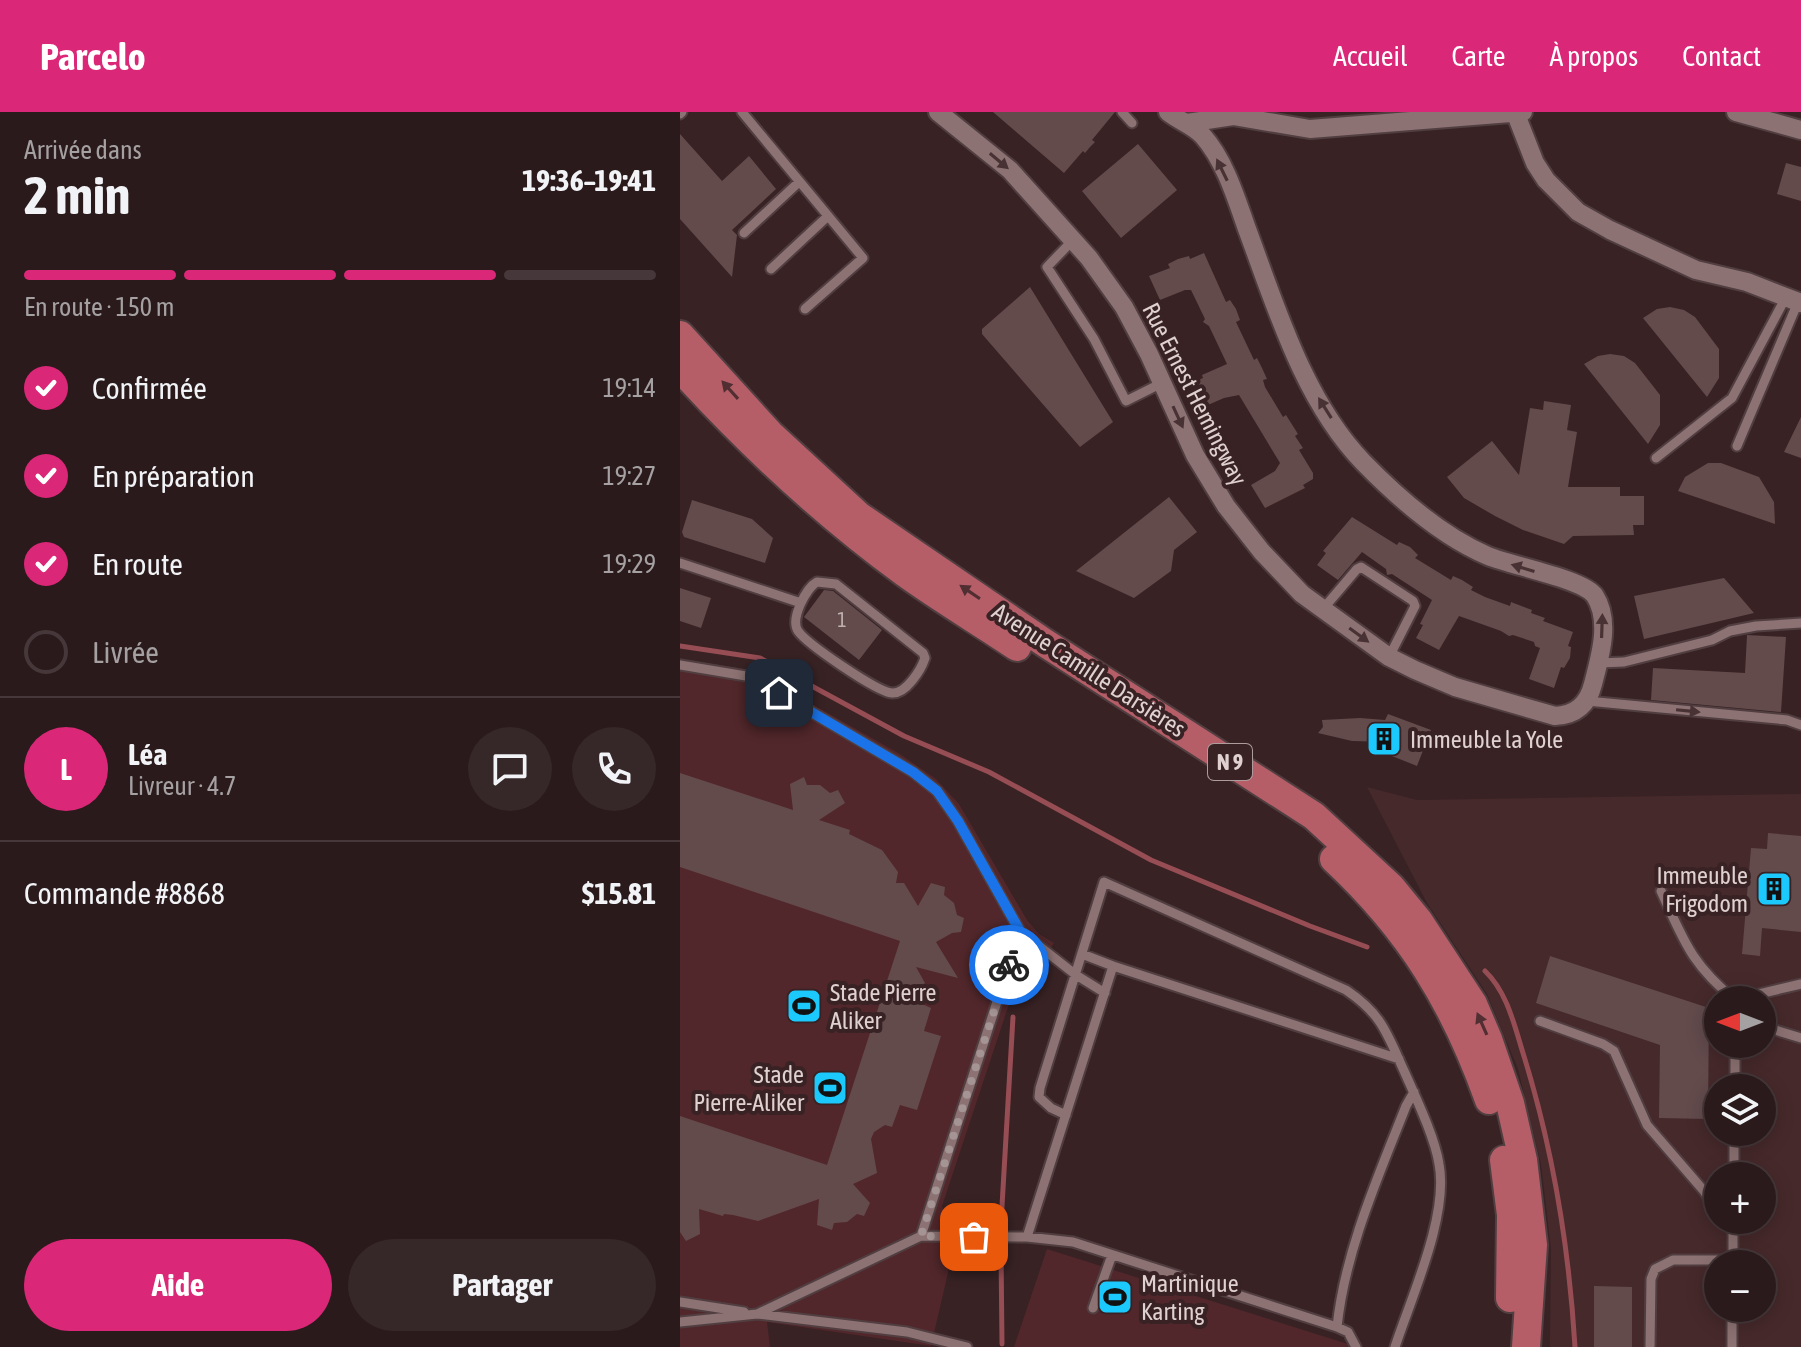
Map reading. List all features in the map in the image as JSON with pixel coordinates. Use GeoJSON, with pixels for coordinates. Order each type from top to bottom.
{"type":"FeatureCollection","features":[{"type":"Feature","properties":{"kind":"main road","name":"Avenue Camille Darsières"},"geometry":{"type":"LineString","coordinates":[[680,335],[770,434],[859,516],[1045,643],[1314,816],[1391,887],[1418,920],[1473,1004],[1510,1103],[1523,1160],[1533,1245],[1526,1347]]}},
{"type":"Feature","properties":{"kind":"main road","name":"Avenue Camille Darsières"},"geometry":{"type":"LineString","coordinates":[[680,368],[761,453],[822,508],[905,573],[1307,834],[1390,916],[1446,1000],[1475,1061],[1492,1108],[1504,1161],[1511,1215],[1507,1347]]}},
{"type":"Feature","properties":{"kind":"street","name":"Rue Ernest Hemingway"},"geometry":{"type":"LineString","coordinates":[[938,112],[1010,170],[1074,239],[1124,307],[1195,455],[1226,506],[1282,575],[1302,594],[1389,657],[1455,687],[1555,716],[1568,716],[1587,701]]}},
{"type":"Feature","properties":{"kind":"street"},"geometry":{"type":"LineString","coordinates":[[1168,112],[1205,138],[1221,166],[1290,342],[1314,390],[1349,447],[1389,488],[1457,539],[1486,555],[1586,587],[1595,595],[1604,616],[1598,663],[1587,701]]}},
{"type":"Feature","properties":{"kind":"street"},"geometry":{"type":"LineString","coordinates":[[1515,112],[1535,163],[1546,180],[1578,212],[1696,270],[1747,282],[1795,300]]}},
{"type":"Feature","properties":{"kind":"street"},"geometry":{"type":"LineString","coordinates":[[1187,123],[1233,116],[1310,129],[1523,112]]}},
{"type":"Feature","properties":{"kind":"street"},"geometry":{"type":"LineString","coordinates":[[1736,112],[1801,130]]}},
{"type":"Feature","properties":{"kind":"lane"},"geometry":{"type":"LineString","coordinates":[[742,112],[863,258],[805,309]]}},
{"type":"Feature","properties":{"kind":"lane"},"geometry":{"type":"LineString","coordinates":[[1122,112],[1132,123]]}},
{"type":"Feature","properties":{"kind":"lane"},"geometry":{"type":"LineString","coordinates":[[744,233],[799,182]]}},
{"type":"Feature","properties":{"kind":"lane"},"geometry":{"type":"LineString","coordinates":[[771,269],[828,216]]}},
{"type":"Feature","properties":{"kind":"lane"},"geometry":{"type":"LineString","coordinates":[[1074,239],[1047,267],[1094,339],[1126,401],[1162,383]]}},
{"type":"Feature","properties":{"kind":"lane"},"geometry":{"type":"LineString","coordinates":[[1737,446],[1795,300]]}},
{"type":"Feature","properties":{"kind":"lane"},"geometry":{"type":"LineString","coordinates":[[1656,458],[1732,398],[1771,329],[1795,300]]}},
{"type":"Feature","properties":{"kind":"lane"},"geometry":{"type":"LineString","coordinates":[[680,563],[801,603]]}},
{"type":"Feature","properties":{"kind":"lane"},"geometry":{"type":"LineString","coordinates":[[1323,609],[1361,567],[1413,601],[1415,606],[1389,657]]}},
{"type":"Feature","properties":{"kind":"lane"},"geometry":{"type":"LineString","coordinates":[[824,582],[836,584],[923,653],[923,666],[902,692],[884,691],[838,664],[799,633],[795,623],[801,603],[811,585],[824,582]]}},
{"type":"Feature","properties":{"kind":"lane"},"geometry":{"type":"LineString","coordinates":[[1598,663],[1624,662],[1712,640],[1730,631],[1801,623]]}},
{"type":"Feature","properties":{"kind":"lane"},"geometry":{"type":"LineString","coordinates":[[680,665],[752,677],[913,772],[937,791],[958,821],[1020,931],[1076,975],[1105,993]]}},
{"type":"Feature","properties":{"kind":"lane"},"geometry":{"type":"LineString","coordinates":[[1587,701],[1787,720],[1801,725]]}},
{"type":"Feature","properties":{"kind":"lane"},"geometry":{"type":"LineString","coordinates":[[1066,1115],[1051,1108],[1039,1097],[1104,882],[1346,990],[1367,1004],[1381,1019],[1414,1092],[1439,1163],[1441,1185],[1436,1223],[1395,1347]]}},
{"type":"Feature","properties":{"kind":"lane"},"geometry":{"type":"LineString","coordinates":[[1661,891],[1691,956],[1718,986]]}},
{"type":"Feature","properties":{"kind":"lane"},"geometry":{"type":"LineString","coordinates":[[921,1236],[1020,931]]}},
{"type":"Feature","properties":{"kind":"lane"},"geometry":{"type":"LineString","coordinates":[[1082,954],[1399,1059]]}},
{"type":"Feature","properties":{"kind":"lane"},"geometry":{"type":"LineString","coordinates":[[1027,1237],[1113,966]]}},
{"type":"Feature","properties":{"kind":"lane"},"geometry":{"type":"LineString","coordinates":[[1776,990],[1801,984]]}},
{"type":"Feature","properties":{"kind":"lane"},"geometry":{"type":"LineString","coordinates":[[1540,1021],[1614,1051],[1647,1125],[1704,1191]]}},
{"type":"Feature","properties":{"kind":"lane"},"geometry":{"type":"LineString","coordinates":[[1776,1030],[1801,1038]]}},
{"type":"Feature","properties":{"kind":"lane"},"geometry":{"type":"LineString","coordinates":[[1337,1327],[1341,1292],[1364,1218],[1414,1092]]}},
{"type":"Feature","properties":{"kind":"lane"},"geometry":{"type":"LineString","coordinates":[[680,1322],[757,1314],[921,1236],[1027,1237],[1073,1242],[1337,1327],[1348,1332],[1356,1347]]}},
{"type":"Feature","properties":{"kind":"lane"},"geometry":{"type":"LineString","coordinates":[[1093,1308],[1112,1255]]}},
{"type":"Feature","properties":{"kind":"lane"},"geometry":{"type":"LineString","coordinates":[[1650,1347],[1651,1279],[1655,1269],[1673,1260],[1704,1261]]}},
{"type":"Feature","properties":{"kind":"lane"},"geometry":{"type":"LineString","coordinates":[[680,1302],[907,1332],[967,1347]]}},
{"type":"Feature","properties":{"kind":"lane"},"geometry":{"type":"LineString","coordinates":[[1732,1322],[1732,1347]]}},
{"type":"Feature","properties":{"kind":"shaded area","name":"Stade Pierre-Aliker"},"geometry":{"type":"Polygon","coordinates":[[[680,659],[752,670],[900,754],[936,779],[959,804],[1027,920],[1039,934],[1054,943],[1041,963],[1025,964],[1020,971],[942,1206],[947,1219],[953,1223],[953,1251],[931,1346],[767,1322],[770,1347],[680,1347],[680,659]]]}},
{"type":"Feature","properties":{"kind":"shaded area"},"geometry":{"type":"Polygon","coordinates":[[[1367,787],[1417,800],[1801,794],[1801,1347],[1550,1347],[1551,1249],[1541,1164],[1518,1069],[1487,994],[1427,903],[1367,787]]]}},
{"type":"Feature","properties":{"kind":"shaded area","name":"Martinique Karting"},"geometry":{"type":"Polygon","coordinates":[[[1047,1249],[1351,1345],[1351,1347],[1014,1347],[1047,1249]]]}},
{"type":"Feature","properties":{"kind":"building"},"geometry":{"type":"Polygon","coordinates":[[[993,112],[1115,112],[1092,140],[1095,142],[1064,173],[993,112]]]}},
{"type":"Feature","properties":{"kind":"building"},"geometry":{"type":"Polygon","coordinates":[[[680,134],[722,181],[749,156],[776,189],[732,230],[737,235],[732,277],[680,219],[680,134]]]}},
{"type":"Feature","properties":{"kind":"building"},"geometry":{"type":"Polygon","coordinates":[[[1138,144],[1177,190],[1121,238],[1082,191],[1138,144]]]}},
{"type":"Feature","properties":{"kind":"building"},"geometry":{"type":"Polygon","coordinates":[[[1786,163],[1801,167],[1801,201],[1777,194],[1786,163]]]}},
{"type":"Feature","properties":{"kind":"building"},"geometry":{"type":"Polygon","coordinates":[[[1204,253],[1226,302],[1230,300],[1236,309],[1240,320],[1236,322],[1267,379],[1263,380],[1265,387],[1283,417],[1286,415],[1298,434],[1295,436],[1303,448],[1299,450],[1313,473],[1313,479],[1303,485],[1305,488],[1265,508],[1251,485],[1275,471],[1280,463],[1239,395],[1201,408],[1190,384],[1227,364],[1209,326],[1203,322],[1205,319],[1191,290],[1160,300],[1149,276],[1170,268],[1168,264],[1178,259],[1189,256],[1190,259],[1204,253]]]}},
{"type":"Feature","properties":{"kind":"building"},"geometry":{"type":"Polygon","coordinates":[[[1030,287],[1113,422],[1080,447],[982,334],[982,329],[1030,287]]]}},
{"type":"Feature","properties":{"kind":"building"},"geometry":{"type":"Polygon","coordinates":[[[1670,307],[1684,310],[1695,317],[1719,349],[1719,378],[1707,397],[1643,318],[1657,309],[1670,307]]]}},
{"type":"Feature","properties":{"kind":"building"},"geometry":{"type":"Polygon","coordinates":[[[1598,356],[1624,356],[1635,363],[1660,395],[1660,425],[1648,444],[1584,364],[1598,356]]]}},
{"type":"Feature","properties":{"kind":"building"},"geometry":{"type":"Polygon","coordinates":[[[1544,401],[1571,405],[1567,430],[1577,432],[1568,487],[1620,487],[1620,496],[1644,496],[1644,525],[1633,525],[1634,535],[1573,536],[1564,544],[1523,530],[1495,516],[1464,498],[1447,477],[1492,441],[1519,475],[1530,408],[1543,410],[1544,401]]]}},
{"type":"Feature","properties":{"kind":"building"},"geometry":{"type":"Polygon","coordinates":[[[1801,417],[1801,458],[1784,452],[1801,417]]]}},
{"type":"Feature","properties":{"kind":"building"},"geometry":{"type":"Polygon","coordinates":[[[1708,463],[1721,463],[1759,477],[1774,502],[1775,524],[1678,491],[1685,477],[1708,463]]]}},
{"type":"Feature","properties":{"kind":"building"},"geometry":{"type":"Polygon","coordinates":[[[1169,497],[1197,532],[1174,550],[1171,571],[1134,598],[1076,571],[1169,497]]]}},
{"type":"Feature","properties":{"kind":"building"},"geometry":{"type":"Polygon","coordinates":[[[692,500],[752,519],[773,538],[765,563],[684,537],[682,532],[692,500]]]}},
{"type":"Feature","properties":{"kind":"building"},"geometry":{"type":"Polygon","coordinates":[[[1352,517],[1397,545],[1399,542],[1410,547],[1418,555],[1415,558],[1451,580],[1453,576],[1485,597],[1532,610],[1531,613],[1545,618],[1543,621],[1573,632],[1568,646],[1571,647],[1570,658],[1564,668],[1561,667],[1554,688],[1529,679],[1540,648],[1534,642],[1509,636],[1459,616],[1439,650],[1416,638],[1432,600],[1392,574],[1387,575],[1386,569],[1362,552],[1338,580],[1317,565],[1326,553],[1323,551],[1352,517]]]}},
{"type":"Feature","properties":{"kind":"building"},"geometry":{"type":"Polygon","coordinates":[[[1724,578],[1754,613],[1644,639],[1634,596],[1724,578]]]}},
{"type":"Feature","properties":{"kind":"building"},"geometry":{"type":"Polygon","coordinates":[[[680,588],[711,598],[701,628],[680,621],[680,588]]]}},
{"type":"Feature","properties":{"kind":"building"},"geometry":{"type":"Polygon","coordinates":[[[824,590],[833,591],[882,630],[859,660],[804,617],[824,590]]]}},
{"type":"Feature","properties":{"kind":"building"},"geometry":{"type":"Polygon","coordinates":[[[1747,635],[1786,637],[1781,712],[1651,700],[1653,668],[1745,673],[1747,635]]]}},
{"type":"Feature","properties":{"kind":"building","name":"Immeuble la Yole"},"geometry":{"type":"Polygon","coordinates":[[[1388,714],[1431,730],[1417,766],[1387,754],[1391,742],[1352,741],[1318,733],[1323,727],[1322,720],[1385,720],[1388,714]]]}},
{"type":"Feature","properties":{"kind":"building"},"geometry":{"type":"Polygon","coordinates":[[[680,773],[793,810],[790,784],[804,777],[807,785],[820,785],[830,793],[838,790],[845,803],[819,820],[850,830],[849,834],[882,850],[898,872],[896,883],[904,883],[918,906],[931,883],[945,887],[944,895],[954,903],[957,915],[964,918],[961,932],[952,933],[936,942],[958,978],[916,967],[925,983],[921,986],[922,1004],[931,1008],[924,1031],[941,1036],[917,1110],[900,1105],[892,1127],[885,1125],[874,1132],[871,1139],[877,1173],[853,1184],[870,1203],[864,1216],[857,1214],[847,1222],[834,1223],[832,1230],[817,1225],[819,1199],[758,1221],[699,1209],[700,1234],[686,1241],[680,1232],[680,1116],[827,1165],[900,941],[680,867],[680,773]]]}},
{"type":"Feature","properties":{"kind":"building","name":"Immeuble Frigodom"},"geometry":{"type":"Polygon","coordinates":[[[1768,833],[1801,836],[1801,932],[1762,928],[1760,956],[1742,954],[1751,848],[1767,849],[1768,833]]]}},
{"type":"Feature","properties":{"kind":"building"},"geometry":{"type":"Polygon","coordinates":[[[1550,956],[1704,1006],[1704,1058],[1709,1058],[1708,1074],[1704,1074],[1704,1119],[1659,1118],[1660,1045],[1536,1003],[1550,956]]]}},
{"type":"Feature","properties":{"kind":"building"},"geometry":{"type":"Polygon","coordinates":[[[1594,1286],[1632,1287],[1632,1347],[1594,1347],[1594,1286]]]}},
{"type":"Feature","properties":{"kind":"waterway"},"geometry":{"type":"LineString","coordinates":[[680,646],[760,658],[904,736],[989,772],[1151,860],[1367,947]]}},
{"type":"Feature","properties":{"kind":"waterway"},"geometry":{"type":"LineString","coordinates":[[1485,971],[1493,979],[1509,1009],[1543,1125],[1564,1235],[1575,1347]]}},
{"type":"Feature","properties":{"kind":"waterway"},"geometry":{"type":"LineString","coordinates":[[1001,1223],[1013,1017]]}},
{"type":"Feature","properties":{"kind":"waterway"},"geometry":{"type":"LineString","coordinates":[[1001,1251],[1002,1344]]}},
{"type":"Feature","properties":{"kind":"way so far"},"geometry":{"type":"LineString","coordinates":[[974,1237],[921,1236],[1009,965]]}},
{"type":"Feature","properties":{"kind":"place","name":"Immeuble la Yole"},"geometry":{"type":"Point","coordinates":[1384,739]}},
{"type":"Feature","properties":{"kind":"place","name":"Immeuble Frigodom"},"geometry":{"type":"Point","coordinates":[1774,889]}},
{"type":"Feature","properties":{"kind":"place","name":"Stade Pierre Aliker"},"geometry":{"type":"Point","coordinates":[804,1006]}},
{"type":"Feature","properties":{"kind":"place","name":"Stade Pierre-Aliker"},"geometry":{"type":"Point","coordinates":[830,1088]}},
{"type":"Feature","properties":{"kind":"place","name":"Martinique Karting"},"geometry":{"type":"Point","coordinates":[1115,1297]}},
{"type":"Feature","properties":{"kind":"route"},"geometry":{"type":"LineString","coordinates":[[779,693],[913,772],[937,791],[958,821],[1020,931],[1009,965]]}}]}
